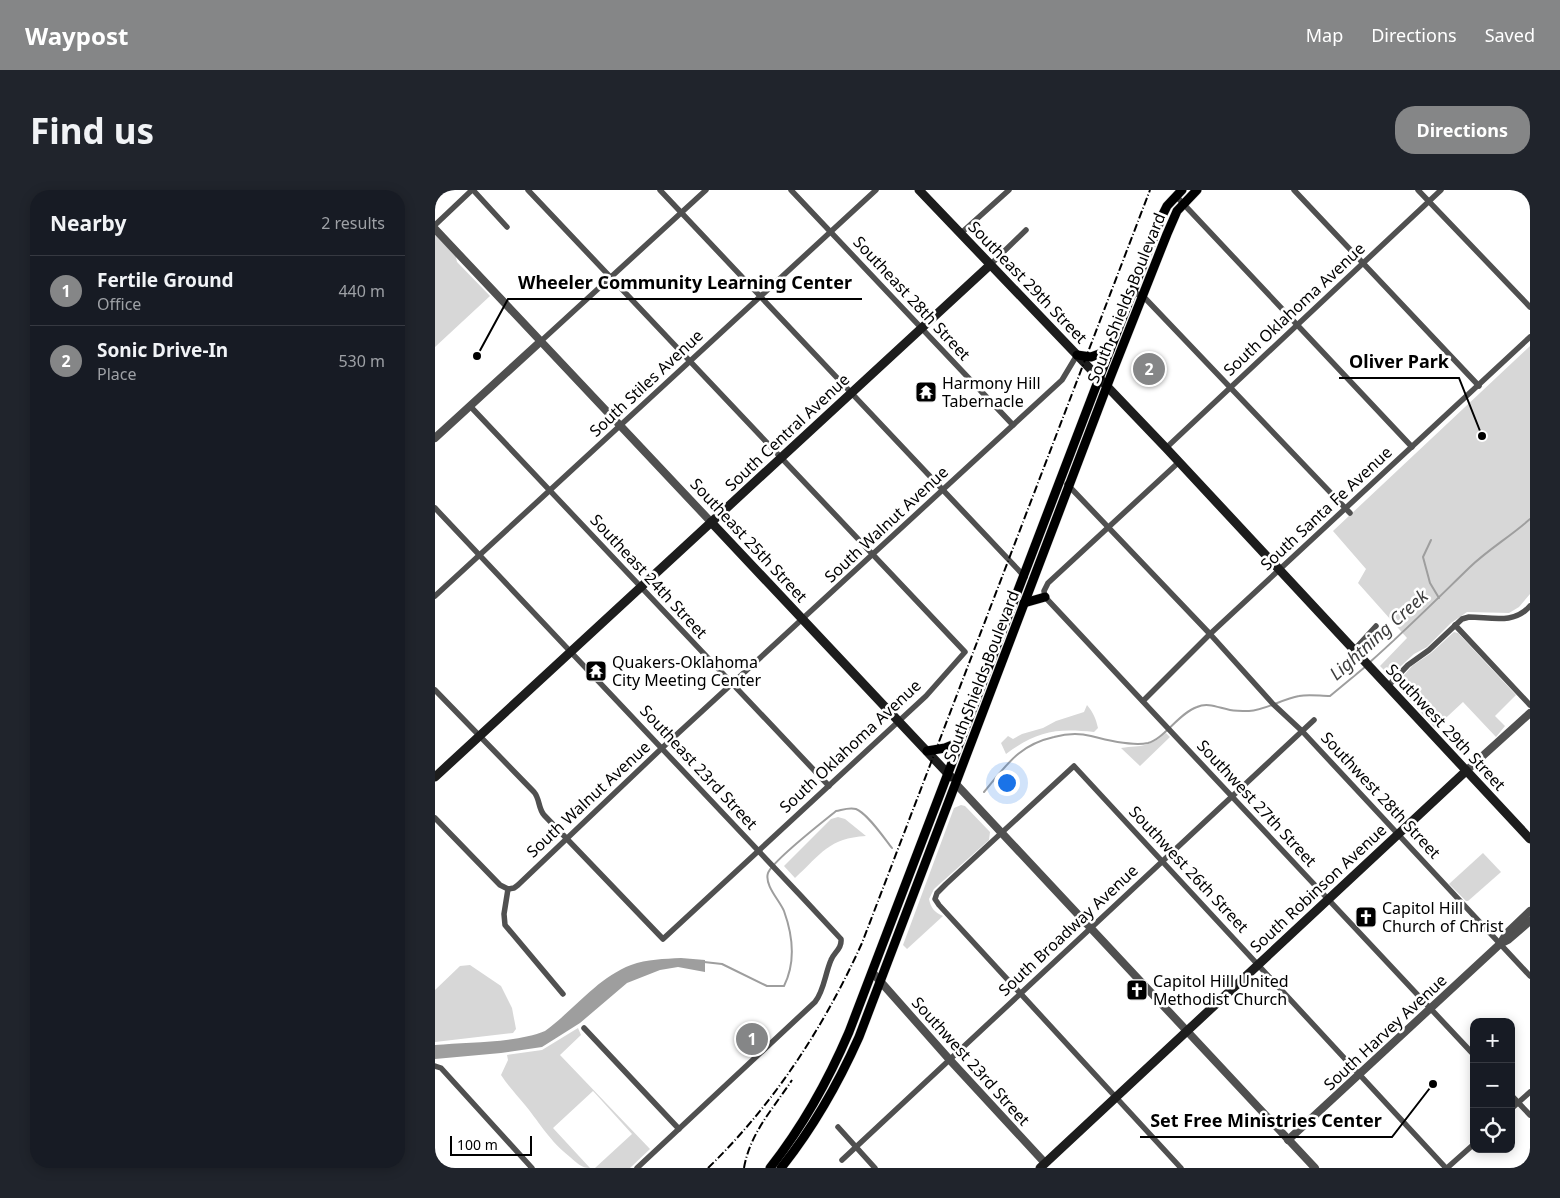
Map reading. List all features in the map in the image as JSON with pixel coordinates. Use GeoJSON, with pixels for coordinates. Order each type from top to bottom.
{"type":"FeatureCollection","features":[{"type":"Feature","properties":{"kind":"main road","name":"Southeast 29th Street"},"geometry":{"type":"LineString","coordinates":[[919,190],[1099,377],[1279,570]]}},
{"type":"Feature","properties":{"kind":"main road","name":"South Shields Boulevard"},"geometry":{"type":"LineString","coordinates":[[770,1168],[833,1090],[849,1060],[1142,295],[1173,219],[1183,204],[1197,190]]}},
{"type":"Feature","properties":{"kind":"main road","name":"South Shields Boulevard"},"geometry":{"type":"LineString","coordinates":[[781,1168],[806,1125],[839,1055],[1162,216],[1167,206],[1179,193]]}},
{"type":"Feature","properties":{"kind":"main road","name":"South Central Avenue"},"geometry":{"type":"LineString","coordinates":[[435,777],[990,265]]}},
{"type":"Feature","properties":{"kind":"main road"},"geometry":{"type":"LineString","coordinates":[[1077,355],[1091,357],[1110,350]]}},
{"type":"Feature","properties":{"kind":"main road","name":"Southeast 25th Street"},"geometry":{"type":"LineString","coordinates":[[711,522],[949,773],[956,784]]}},
{"type":"Feature","properties":{"kind":"main road","name":"Southwest 29th Street"},"geometry":{"type":"LineString","coordinates":[[1279,570],[1530,839]]}},
{"type":"Feature","properties":{"kind":"main road"},"geometry":{"type":"LineString","coordinates":[[1024,603],[1045,597]]}},
{"type":"Feature","properties":{"kind":"main road"},"geometry":{"type":"LineString","coordinates":[[983,682],[993,686]]}},
{"type":"Feature","properties":{"kind":"main road"},"geometry":{"type":"LineString","coordinates":[[927,751],[945,748],[960,742]]}},
{"type":"Feature","properties":{"kind":"main road","name":"South Robinson Avenue"},"geometry":{"type":"LineString","coordinates":[[1045,1166],[1466,771]]}},
{"type":"Feature","properties":{"kind":"street"},"geometry":{"type":"LineString","coordinates":[[435,225],[473,190],[507,226]]}},
{"type":"Feature","properties":{"kind":"street"},"geometry":{"type":"LineString","coordinates":[[527,190],[873,554]]}},
{"type":"Feature","properties":{"kind":"street"},"geometry":{"type":"LineString","coordinates":[[660,190],[1032,584]]}},
{"type":"Feature","properties":{"kind":"street"},"geometry":{"type":"LineString","coordinates":[[435,438],[706,190]]}},
{"type":"Feature","properties":{"kind":"street","name":"Southeast 28th Street"},"geometry":{"type":"LineString","coordinates":[[791,190],[1013,425]]}},
{"type":"Feature","properties":{"kind":"street","name":"South Stiles Avenue"},"geometry":{"type":"LineString","coordinates":[[435,596],[876,190]]}},
{"type":"Feature","properties":{"kind":"street"},"geometry":{"type":"LineString","coordinates":[[961,234],[1009,190]]}},
{"type":"Feature","properties":{"kind":"street"},"geometry":{"type":"LineString","coordinates":[[1294,190],[1479,386]]}},
{"type":"Feature","properties":{"kind":"street"},"geometry":{"type":"LineString","coordinates":[[1418,190],[1530,307]]}},
{"type":"Feature","properties":{"kind":"street","name":"South Oklahoma Avenue"},"geometry":{"type":"LineString","coordinates":[[1166,448],[1441,190]]}},
{"type":"Feature","properties":{"kind":"street"},"geometry":{"type":"LineString","coordinates":[[1179,193],[1183,204],[1412,446]]}},
{"type":"Feature","properties":{"kind":"street","name":"Southeast 25th Street"},"geometry":{"type":"LineString","coordinates":[[435,230],[711,522]]}},
{"type":"Feature","properties":{"kind":"street","name":"South Central Avenue"},"geometry":{"type":"LineString","coordinates":[[990,265],[1026,230]]}},
{"type":"Feature","properties":{"kind":"street"},"geometry":{"type":"LineString","coordinates":[[1132,293],[1142,295],[1348,510]]}},
{"type":"Feature","properties":{"kind":"street","name":"South Santa Fe Avenue"},"geometry":{"type":"LineString","coordinates":[[1143,702],[1210,634],[1348,510],[1412,446],[1530,337]]}},
{"type":"Feature","properties":{"kind":"street","name":"South Walnut Avenue"},"geometry":{"type":"LineString","coordinates":[[508,889],[517,886],[662,748],[1062,380],[1077,355]]}},
{"type":"Feature","properties":{"kind":"street","name":"Southeast 24th Street"},"geometry":{"type":"LineString","coordinates":[[470,406],[829,786]]}},
{"type":"Feature","properties":{"kind":"street"},"geometry":{"type":"LineString","coordinates":[[1045,597],[1044,591],[1048,583],[1179,462]]}},
{"type":"Feature","properties":{"kind":"street"},"geometry":{"type":"LineString","coordinates":[[1061,477],[1210,634]]}},
{"type":"Feature","properties":{"kind":"street","name":"Southeast 23rd Street"},"geometry":{"type":"LineString","coordinates":[[435,508],[841,939],[841,945],[831,961],[819,996],[815,1002],[679,1129]]}},
{"type":"Feature","properties":{"kind":"street","name":"South Oklahoma Avenue"},"geometry":{"type":"LineString","coordinates":[[567,838],[663,939],[926,696],[965,652],[873,554]]}},
{"type":"Feature","properties":{"kind":"street","name":"Southwest 27th Street"},"geometry":{"type":"LineString","coordinates":[[1045,597],[1470,1050]]}},
{"type":"Feature","properties":{"kind":"street"},"geometry":{"type":"LineString","coordinates":[[1388,686],[1408,664],[1429,650],[1463,619],[1469,617],[1500,619],[1515,617],[1530,606]]}},
{"type":"Feature","properties":{"kind":"street"},"geometry":{"type":"LineString","coordinates":[[1455,625],[1530,706]]}},
{"type":"Feature","properties":{"kind":"street"},"geometry":{"type":"LineString","coordinates":[[1356,652],[1376,626]]}},
{"type":"Feature","properties":{"kind":"street","name":"Southwest 28th Street"},"geometry":{"type":"LineString","coordinates":[[1210,634],[1273,704],[1302,731],[1530,976]]}},
{"type":"Feature","properties":{"kind":"street"},"geometry":{"type":"LineString","coordinates":[[435,690],[536,794],[542,812],[567,838]]}},
{"type":"Feature","properties":{"kind":"street","name":"South Robinson Avenue"},"geometry":{"type":"LineString","coordinates":[[1466,771],[1530,713]]}},
{"type":"Feature","properties":{"kind":"street","name":"South Broadway Avenue"},"geometry":{"type":"LineString","coordinates":[[842,1160],[1314,720]]}},
{"type":"Feature","properties":{"kind":"street","name":"Southwest 26th Street"},"geometry":{"type":"LineString","coordinates":[[1002,833],[1074,766],[1447,1168]]}},
{"type":"Feature","properties":{"kind":"street","name":"Southeast 25th Street"},"geometry":{"type":"LineString","coordinates":[[956,784],[1315,1168]]}},
{"type":"Feature","properties":{"kind":"street"},"geometry":{"type":"LineString","coordinates":[[435,818],[500,885],[508,889],[504,920],[506,929],[563,994]]}},
{"type":"Feature","properties":{"kind":"street"},"geometry":{"type":"LineString","coordinates":[[1002,833],[946,884],[935,899],[1019,994],[1181,1168]]}},
{"type":"Feature","properties":{"kind":"street","name":"South Harvey Avenue"},"geometry":{"type":"LineString","coordinates":[[1289,1140],[1500,944],[1507,933],[1530,911]]}},
{"type":"Feature","properties":{"kind":"street","name":"South Harvey Avenue"},"geometry":{"type":"LineString","coordinates":[[1500,944],[1508,940],[1530,921]]}},
{"type":"Feature","properties":{"kind":"street","name":"Southwest 23rd Street"},"geometry":{"type":"LineString","coordinates":[[872,972],[1045,1166]]}},
{"type":"Feature","properties":{"kind":"street"},"geometry":{"type":"LineString","coordinates":[[584,1028],[679,1129],[637,1168]]}},
{"type":"Feature","properties":{"kind":"street"},"geometry":{"type":"LineString","coordinates":[[438,1067],[532,1168]]}},
{"type":"Feature","properties":{"kind":"street"},"geometry":{"type":"LineString","coordinates":[[1512,1108],[1530,1092]]}},
{"type":"Feature","properties":{"kind":"street"},"geometry":{"type":"LineString","coordinates":[[1515,1100],[1530,1116]]}},
{"type":"Feature","properties":{"kind":"street"},"geometry":{"type":"LineString","coordinates":[[838,1127],[875,1168]]}},
{"type":"Feature","properties":{"kind":"street"},"geometry":{"type":"LineString","coordinates":[[1447,1168],[1470,1148]]}},
{"type":"Feature","properties":{"kind":"shaded area"},"geometry":{"type":"Polygon","coordinates":[[[435,234],[456,257],[457,262],[490,296],[435,347],[435,234]]]}},
{"type":"Feature","properties":{"kind":"shaded area"},"geometry":{"type":"Polygon","coordinates":[[[1530,346],[1530,594],[1519,607],[1509,613],[1467,612],[1451,623],[1427,647],[1414,654],[1390,676],[1380,666],[1407,638],[1358,583],[1366,569],[1333,531],[1530,346]]]}},
{"type":"Feature","properties":{"kind":"shaded area"},"geometry":{"type":"Polygon","coordinates":[[[1454,632],[1458,633],[1516,695],[1495,716],[1505,726],[1496,737],[1463,702],[1435,728],[1398,687],[1398,682],[1412,666],[1431,653],[1454,632]]]}},
{"type":"Feature","properties":{"kind":"shaded area"},"geometry":{"type":"Polygon","coordinates":[[[1087,705],[1093,713],[1098,728],[1094,732],[1058,731],[1047,733],[1027,740],[1006,754],[1001,743],[1008,736],[1013,739],[1056,721],[1084,712],[1087,705]]]}},
{"type":"Feature","properties":{"kind":"shaded area"},"geometry":{"type":"Polygon","coordinates":[[[1166,733],[1170,737],[1140,766],[1121,748],[1150,744],[1166,733]]]}},
{"type":"Feature","properties":{"kind":"shaded area"},"geometry":{"type":"Polygon","coordinates":[[[961,805],[965,806],[990,832],[989,840],[934,889],[929,899],[930,902],[935,911],[943,916],[907,949],[903,945],[954,808],[961,805]]]}},
{"type":"Feature","properties":{"kind":"shaded area"},"geometry":{"type":"Polygon","coordinates":[[[838,817],[845,819],[866,836],[853,837],[834,844],[819,855],[795,878],[784,866],[831,819],[838,817]]]}},
{"type":"Feature","properties":{"kind":"shaded area"},"geometry":{"type":"Polygon","coordinates":[[[1483,853],[1501,872],[1466,901],[1449,884],[1483,853]]]}},
{"type":"Feature","properties":{"kind":"shaded area"},"geometry":{"type":"Polygon","coordinates":[[[681,958],[705,960],[705,972],[678,967],[660,970],[627,983],[580,1023],[542,1047],[435,1059],[435,1045],[506,1040],[545,1031],[596,986],[619,971],[643,962],[681,958]]]}},
{"type":"Feature","properties":{"kind":"shaded area"},"geometry":{"type":"Polygon","coordinates":[[[470,965],[501,986],[512,1008],[516,1029],[513,1033],[435,1042],[435,990],[460,966],[470,965]]]}},
{"type":"Feature","properties":{"kind":"shaded area"},"geometry":{"type":"Polygon","coordinates":[[[578,1028],[581,1035],[560,1055],[650,1149],[630,1168],[595,1168],[632,1134],[593,1091],[553,1128],[590,1168],[579,1165],[556,1145],[501,1075],[508,1060],[507,1055],[542,1050],[578,1028]]]}},
{"type":"Feature","properties":{"kind":"waterway","name":"Lightning Creek"},"geometry":{"type":"LineString","coordinates":[[1370,662],[1477,560],[1530,519]]}},
{"type":"Feature","properties":{"kind":"waterway"},"geometry":{"type":"LineString","coordinates":[[1431,540],[1423,557],[1430,583],[1439,598]]}},
{"type":"Feature","properties":{"kind":"waterway","name":"Lightning Creek"},"geometry":{"type":"LineString","coordinates":[[984,792],[1006,765],[1022,751],[1031,745],[1054,737],[1077,734],[1127,743],[1148,743],[1160,737],[1190,710],[1197,707],[1209,705],[1230,710],[1249,711],[1262,709],[1299,696],[1330,696],[1365,667]]}},
{"type":"Feature","properties":{"kind":"waterway","name":"Lightning Creek"},"geometry":{"type":"LineString","coordinates":[[704,962],[722,964],[767,986],[784,986],[792,958],[791,939],[784,911],[768,883],[768,873],[772,867],[788,851],[836,811],[851,808],[865,815],[892,848]]}},
{"type":"Feature","properties":{"kind":"railway"},"geometry":{"type":"LineString","coordinates":[[708,1168],[755,1118],[776,1091],[831,1005],[862,943],[1150,190]]}},
{"type":"Feature","properties":{"kind":"railway"},"geometry":{"type":"LineString","coordinates":[[744,1168],[747,1155],[757,1132],[792,1080]]}},
{"type":"Feature","properties":{"kind":"place","name":"Wheeler Community Learning Center"},"geometry":{"type":"Point","coordinates":[477,356]}},
{"type":"Feature","properties":{"kind":"place","name":"Sonic Drive-In"},"geometry":{"type":"Point","coordinates":[1149,369]}},
{"type":"Feature","properties":{"kind":"place","name":"Harmony Hill Tabernacle"},"geometry":{"type":"Point","coordinates":[926,392]}},
{"type":"Feature","properties":{"kind":"place","name":"Oliver Park"},"geometry":{"type":"Point","coordinates":[1482,436]}},
{"type":"Feature","properties":{"kind":"place","name":"Quakers-Oklahoma City Meeting Center"},"geometry":{"type":"Point","coordinates":[596,671]}},
{"type":"Feature","properties":{"kind":"place","name":"Capitol Hill Church of Christ"},"geometry":{"type":"Point","coordinates":[1366,917]}},
{"type":"Feature","properties":{"kind":"place","name":"Capitol Hill United Methodist Church"},"geometry":{"type":"Point","coordinates":[1137,990]}},
{"type":"Feature","properties":{"kind":"place","name":"Fertile Ground"},"geometry":{"type":"Point","coordinates":[752,1039]}},
{"type":"Feature","properties":{"kind":"place","name":"Set Free Ministries Center"},"geometry":{"type":"Point","coordinates":[1433,1084]}}]}
